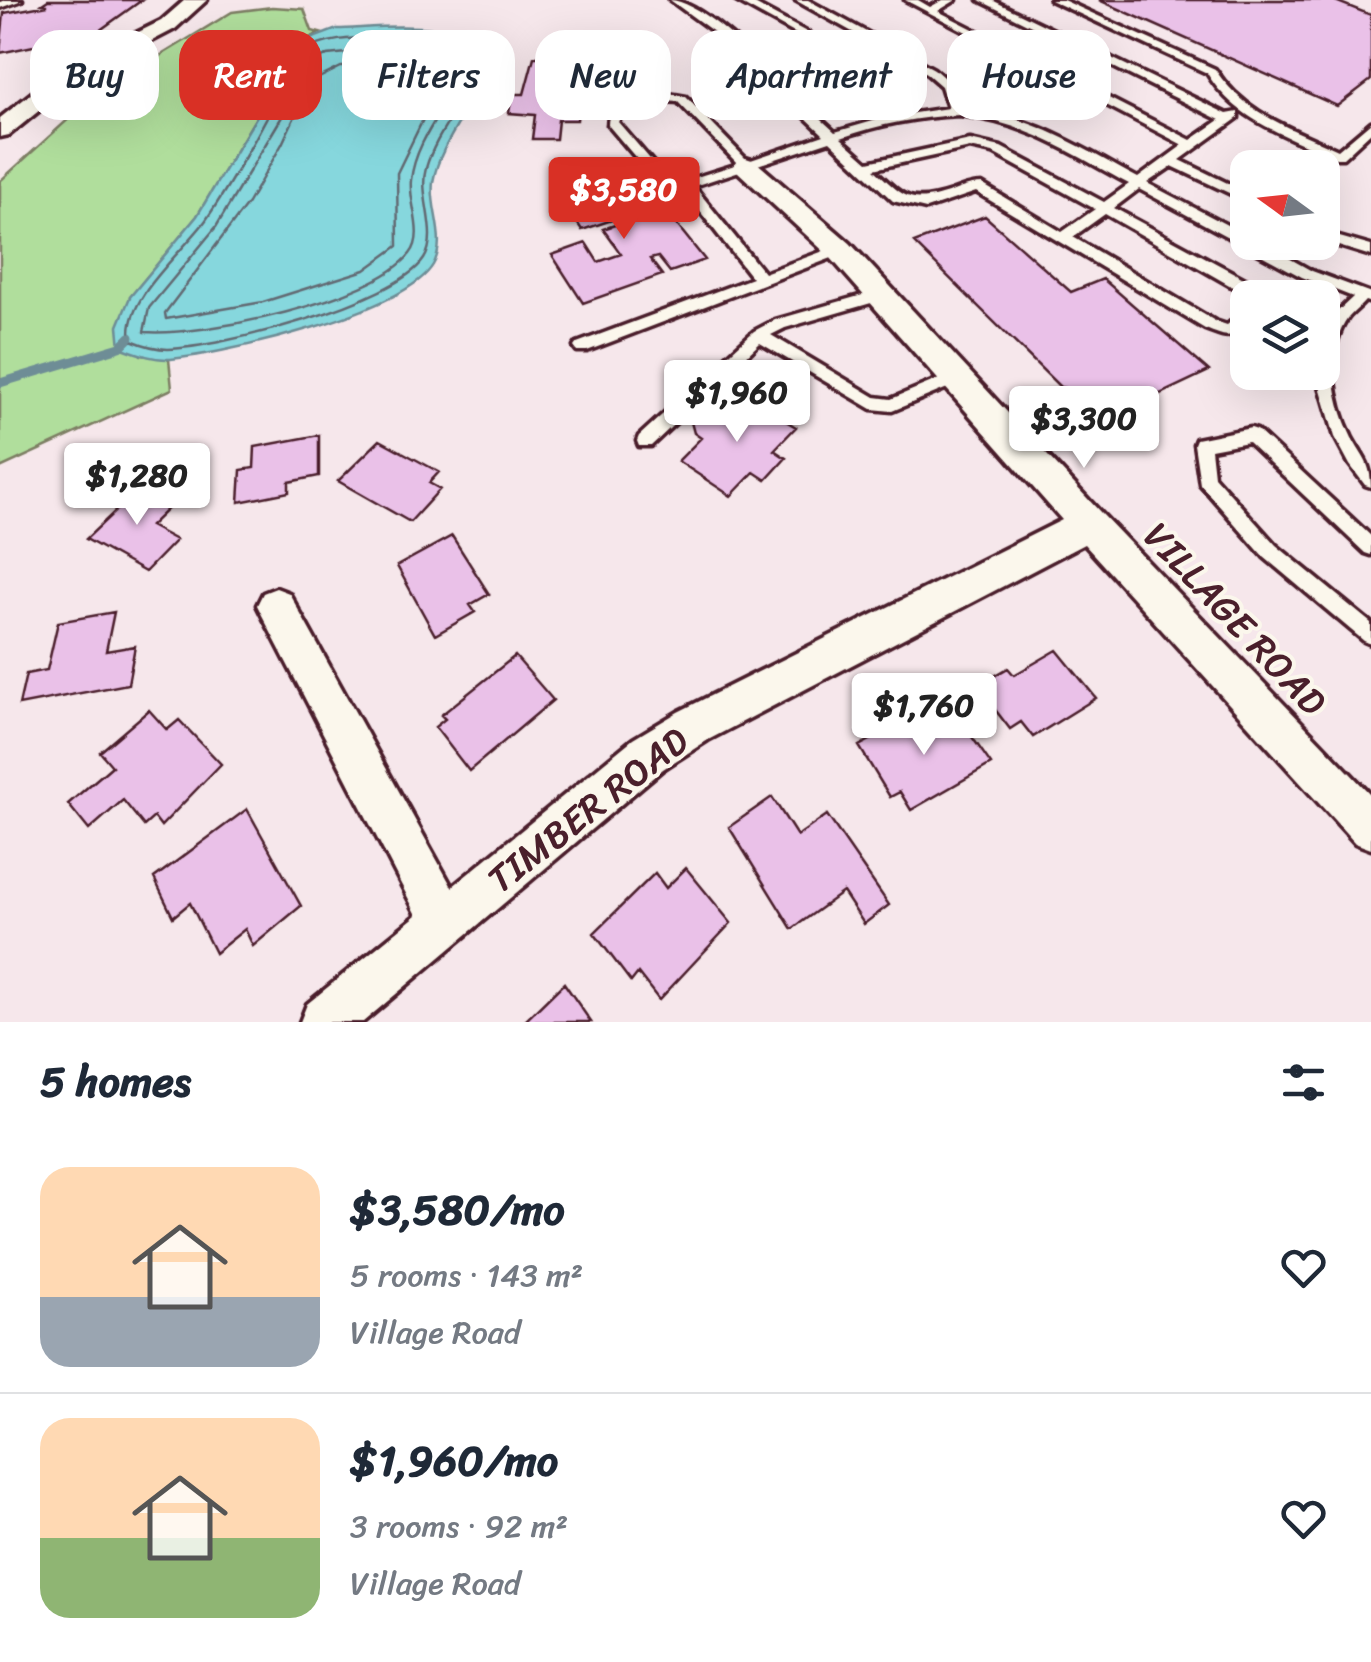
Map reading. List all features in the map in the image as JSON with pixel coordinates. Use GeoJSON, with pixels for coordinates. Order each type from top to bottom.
{"type":"FeatureCollection","features":[{"type":"Feature","properties":{"kind":"street"},"geometry":{"type":"LineString","coordinates":[[0,130],[68,75],[168,24],[196,0]]}},
{"type":"Feature","properties":{"kind":"street","name":"VILLAGE ROAD"},"geometry":{"type":"LineString","coordinates":[[746,166],[840,250],[1088,524],[1371,827]]}},
{"type":"Feature","properties":{"kind":"street","name":"TIMBER ROAD"},"geometry":{"type":"LineString","coordinates":[[326,1022],[612,782],[692,726],[1088,524]]}},
{"type":"Feature","properties":{"kind":"street"},"geometry":{"type":"LineString","coordinates":[[276,606],[447,924]]}},
{"type":"Feature","properties":{"kind":"lane"},"geometry":{"type":"LineString","coordinates":[[0,5],[18,0]]}},
{"type":"Feature","properties":{"kind":"lane"},"geometry":{"type":"LineString","coordinates":[[675,0],[718,30]]}},
{"type":"Feature","properties":{"kind":"lane"},"geometry":{"type":"LineString","coordinates":[[739,0],[795,30]]}},
{"type":"Feature","properties":{"kind":"lane"},"geometry":{"type":"LineString","coordinates":[[800,0],[930,70],[947,88]]}},
{"type":"Feature","properties":{"kind":"lane"},"geometry":{"type":"LineString","coordinates":[[910,0],[1192,144]]}},
{"type":"Feature","properties":{"kind":"lane"},"geometry":{"type":"LineString","coordinates":[[930,11],[952,0]]}},
{"type":"Feature","properties":{"kind":"lane"},"geometry":{"type":"LineString","coordinates":[[984,0],[1228,120]]}},
{"type":"Feature","properties":{"kind":"lane"},"geometry":{"type":"LineString","coordinates":[[1054,0],[1211,70],[1218,87],[1243,109],[1340,155],[1371,126]]}},
{"type":"Feature","properties":{"kind":"lane"},"geometry":{"type":"LineString","coordinates":[[746,166],[682,99],[645,96],[626,102],[614,113],[612,122],[620,134],[652,169],[686,184],[761,279]]}},
{"type":"Feature","properties":{"kind":"lane"},"geometry":{"type":"LineString","coordinates":[[1064,237],[1243,109]]}},
{"type":"Feature","properties":{"kind":"lane"},"geometry":{"type":"LineString","coordinates":[[686,184],[907,116],[947,111]]}},
{"type":"Feature","properties":{"kind":"lane"},"geometry":{"type":"LineString","coordinates":[[813,120],[898,198],[926,205],[978,187],[1210,325],[1230,331]]}},
{"type":"Feature","properties":{"kind":"lane"},"geometry":{"type":"LineString","coordinates":[[1017,120],[1230,232]]}},
{"type":"Feature","properties":{"kind":"lane"},"geometry":{"type":"LineString","coordinates":[[864,168],[970,144],[996,150],[1237,280]]}},
{"type":"Feature","properties":{"kind":"lane"},"geometry":{"type":"LineString","coordinates":[[1170,160],[1230,189]]}},
{"type":"Feature","properties":{"kind":"lane"},"geometry":{"type":"LineString","coordinates":[[1340,242],[1371,251]]}},
{"type":"Feature","properties":{"kind":"lane"},"geometry":{"type":"LineString","coordinates":[[582,347],[840,250]]}},
{"type":"Feature","properties":{"kind":"lane"},"geometry":{"type":"LineString","coordinates":[[1281,260],[1366,297]]}},
{"type":"Feature","properties":{"kind":"lane"},"geometry":{"type":"LineString","coordinates":[[645,441],[759,335],[780,324],[880,295]]}},
{"type":"Feature","properties":{"kind":"lane"},"geometry":{"type":"LineString","coordinates":[[1366,297],[1339,315],[1326,374],[1339,428],[1356,462],[1371,480]]}},
{"type":"Feature","properties":{"kind":"lane"},"geometry":{"type":"LineString","coordinates":[[759,335],[872,403],[892,405],[956,378]]}},
{"type":"Feature","properties":{"kind":"lane"},"geometry":{"type":"LineString","coordinates":[[1371,547],[1251,435],[1202,444],[1206,479],[1270,551],[1371,635]]}},
{"type":"Feature","properties":{"kind":"green space"},"geometry":{"type":"Polygon","coordinates":[[[272,7],[304,9],[312,30],[202,30],[232,12],[272,7]]]}},
{"type":"Feature","properties":{"kind":"green space"},"geometry":{"type":"Polygon","coordinates":[[[179,44],[179,120],[254,120],[197,216],[130,297],[141,355],[169,359],[172,389],[0,468],[0,181],[67,120],[159,120],[159,56],[179,44]]]}},
{"type":"Feature","properties":{"kind":"water"},"geometry":{"type":"Polygon","coordinates":[[[398,26],[442,30],[342,30],[342,120],[460,120],[433,182],[439,245],[433,265],[416,282],[388,299],[271,339],[171,359],[120,347],[118,326],[130,297],[197,216],[254,120],[322,120],[322,35],[337,29],[398,26]]]}},
{"type":"Feature","properties":{"kind":"building"},"geometry":{"type":"Polygon","coordinates":[[[48,0],[142,0],[100,30],[30,30],[30,47],[0,53],[4,13],[48,5],[42,4],[48,0]]]}},
{"type":"Feature","properties":{"kind":"building"},"geometry":{"type":"Polygon","coordinates":[[[1099,0],[1333,0],[1371,15],[1371,80],[1337,106],[1099,0]]]}},
{"type":"Feature","properties":{"kind":"building"},"geometry":{"type":"Polygon","coordinates":[[[534,57],[535,115],[515,113],[515,94],[524,94],[534,57]]]}},
{"type":"Feature","properties":{"kind":"building"},"geometry":{"type":"Polygon","coordinates":[[[535,115],[535,120],[558,120],[556,139],[532,139],[535,115]]]}},
{"type":"Feature","properties":{"kind":"building"},"geometry":{"type":"Polygon","coordinates":[[[610,185],[617,194],[645,185],[705,260],[670,272],[658,257],[650,259],[662,275],[583,303],[552,255],[586,243],[598,262],[621,254],[603,229],[618,224],[615,219],[582,230],[562,200],[610,185]]]}},
{"type":"Feature","properties":{"kind":"building"},"geometry":{"type":"Polygon","coordinates":[[[985,216],[1071,292],[1103,279],[1209,371],[1137,405],[1060,387],[914,243],[985,216]]]}},
{"type":"Feature","properties":{"kind":"building"},"geometry":{"type":"Polygon","coordinates":[[[744,396],[796,427],[774,450],[786,458],[766,480],[754,472],[731,496],[678,461],[701,438],[694,433],[691,422],[701,413],[716,412],[723,416],[744,396]]]}},
{"type":"Feature","properties":{"kind":"building"},"geometry":{"type":"Polygon","coordinates":[[[319,435],[319,476],[289,482],[289,492],[239,502],[241,470],[254,468],[255,447],[319,435]]]}},
{"type":"Feature","properties":{"kind":"building"},"geometry":{"type":"Polygon","coordinates":[[[380,440],[439,472],[429,483],[440,489],[410,522],[338,481],[380,440]]]}},
{"type":"Feature","properties":{"kind":"building"},"geometry":{"type":"Polygon","coordinates":[[[147,481],[180,497],[150,526],[176,540],[145,572],[86,539],[147,481]]]}},
{"type":"Feature","properties":{"kind":"building"},"geometry":{"type":"Polygon","coordinates":[[[452,536],[489,594],[470,605],[475,612],[435,635],[397,566],[452,536]]]}},
{"type":"Feature","properties":{"kind":"building"},"geometry":{"type":"Polygon","coordinates":[[[114,612],[106,651],[135,646],[128,684],[19,705],[26,674],[47,670],[58,622],[114,612]]]}},
{"type":"Feature","properties":{"kind":"building"},"geometry":{"type":"Polygon","coordinates":[[[1057,650],[1096,698],[1033,737],[1021,722],[1010,729],[977,686],[1008,668],[1014,675],[1057,650]]]}},
{"type":"Feature","properties":{"kind":"building"},"geometry":{"type":"Polygon","coordinates":[[[515,656],[553,700],[469,771],[435,727],[445,719],[441,715],[515,656]]]}},
{"type":"Feature","properties":{"kind":"building"},"geometry":{"type":"Polygon","coordinates":[[[149,710],[167,730],[179,720],[221,764],[161,826],[154,817],[144,826],[123,800],[89,830],[68,804],[112,766],[100,752],[149,710]]]}},
{"type":"Feature","properties":{"kind":"building"},"geometry":{"type":"Polygon","coordinates":[[[919,714],[929,728],[956,714],[991,764],[911,810],[900,792],[890,797],[859,746],[919,714]]]}},
{"type":"Feature","properties":{"kind":"building"},"geometry":{"type":"Polygon","coordinates":[[[772,797],[797,836],[827,815],[889,905],[864,924],[843,892],[792,929],[729,827],[772,797]]]}},
{"type":"Feature","properties":{"kind":"building"},"geometry":{"type":"Polygon","coordinates":[[[247,809],[301,906],[253,946],[245,929],[215,953],[190,903],[173,917],[154,878],[247,809]]]}},
{"type":"Feature","properties":{"kind":"building"},"geometry":{"type":"Polygon","coordinates":[[[686,868],[731,923],[659,1000],[638,973],[631,982],[594,933],[655,873],[666,888],[686,868]]]}},
{"type":"Feature","properties":{"kind":"building"},"geometry":{"type":"Polygon","coordinates":[[[564,983],[591,1022],[524,1022],[564,983]]]}},
{"type":"Feature","properties":{"kind":"waterway"},"geometry":{"type":"LineString","coordinates":[[0,383],[120,347],[130,337]]}}]}
